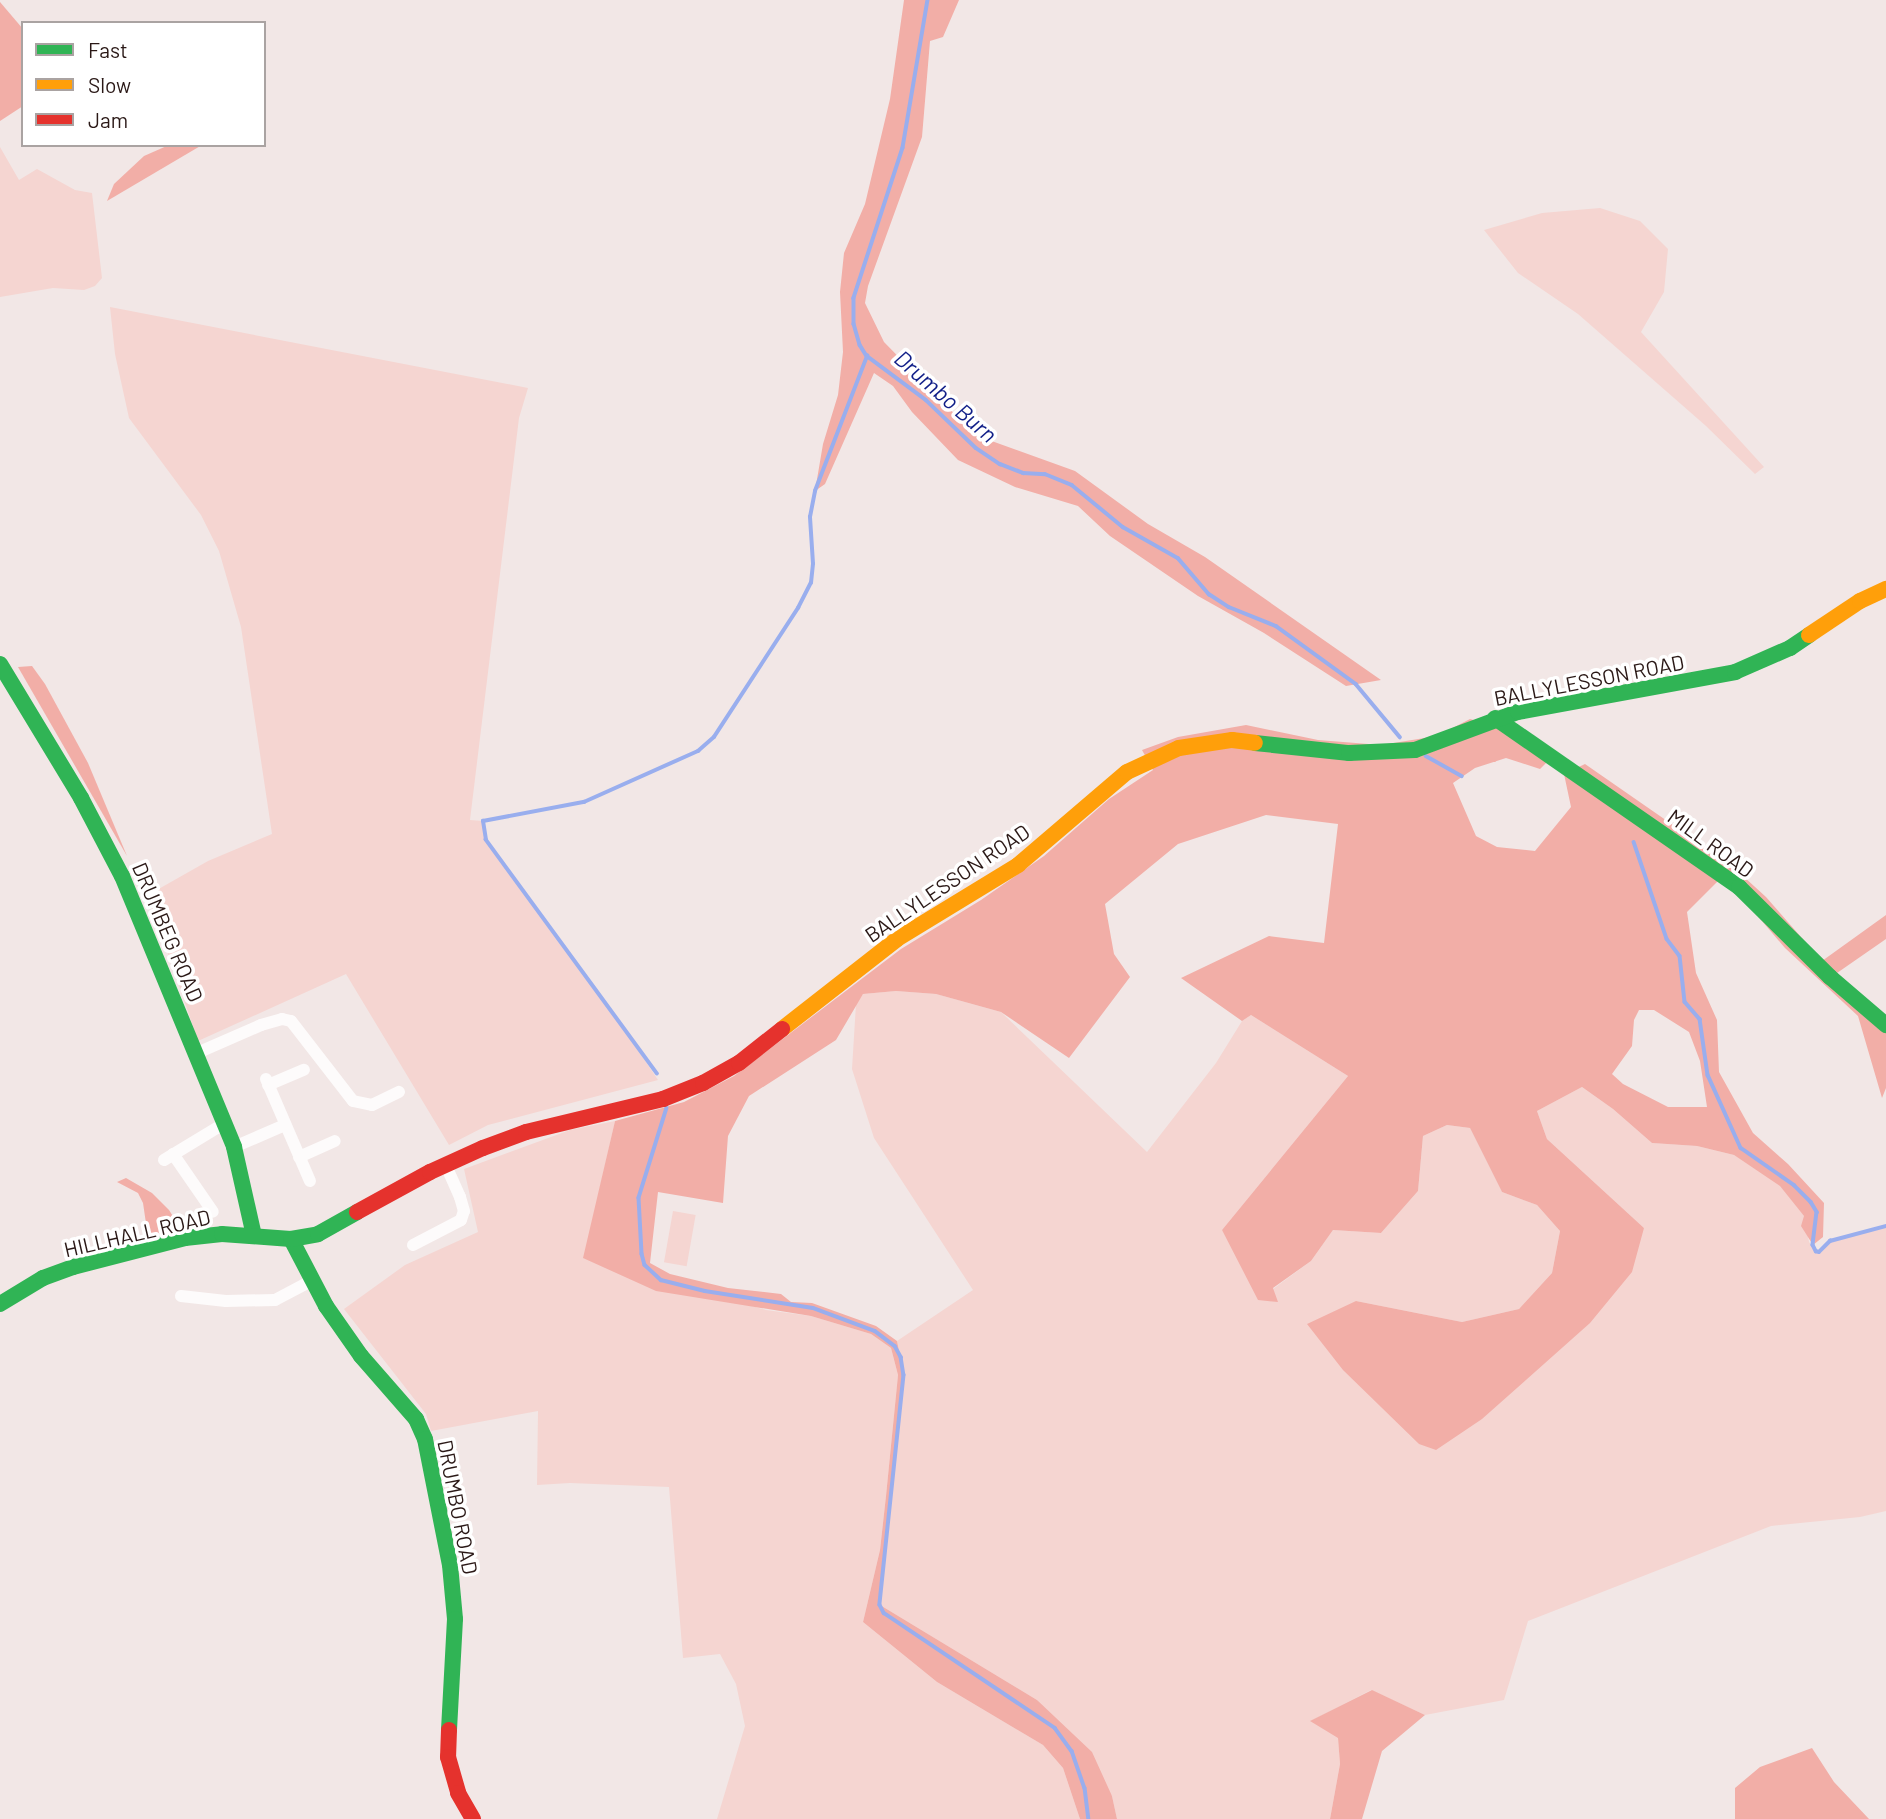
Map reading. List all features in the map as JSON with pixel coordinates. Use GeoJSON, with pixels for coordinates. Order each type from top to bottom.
{"type":"FeatureCollection","features":[{"type":"Feature","properties":{"kind":"main road","name":"BALLYLESSON ROAD"},"geometry":{"type":"LineString","coordinates":[[291,1239],[318,1234],[445,1164],[526,1132],[663,1099],[703,1083],[739,1063],[897,939],[1018,865],[1127,772],[1178,748],[1232,740],[1310,750],[1388,754],[1440,743],[1495,718],[1735,672],[1790,648],[1860,601],[1886,589]]}},
{"type":"Feature","properties":{"kind":"main road","name":"DRUMBEG ROAD"},"geometry":{"type":"LineString","coordinates":[[0,664],[110,850],[234,1147],[254,1236]]}},
{"type":"Feature","properties":{"kind":"main road","name":"MILL ROAD"},"geometry":{"type":"LineString","coordinates":[[1495,718],[1739,887],[1830,977],[1886,1024]]}},
{"type":"Feature","properties":{"kind":"main road","name":"HILLHALL ROAD"},"geometry":{"type":"LineString","coordinates":[[0,1304],[34,1283],[73,1267],[204,1235],[291,1239]]}},
{"type":"Feature","properties":{"kind":"main road","name":"DRUMBO ROAD"},"geometry":{"type":"LineString","coordinates":[[291,1239],[311,1281],[361,1356],[416,1419],[425,1439],[453,1593],[454,1645],[448,1757],[458,1793],[473,1819]]}},
{"type":"Feature","properties":{"kind":"street"},"geometry":{"type":"LineString","coordinates":[[197,1053],[261,1025],[282,1020],[291,1021],[353,1101],[372,1105],[399,1092]]}},
{"type":"Feature","properties":{"kind":"street"},"geometry":{"type":"LineString","coordinates":[[304,1070],[267,1082],[310,1181]]}},
{"type":"Feature","properties":{"kind":"street"},"geometry":{"type":"LineString","coordinates":[[213,1212],[169,1157],[225,1123]]}},
{"type":"Feature","properties":{"kind":"street"},"geometry":{"type":"LineString","coordinates":[[234,1147],[285,1125]]}},
{"type":"Feature","properties":{"kind":"street"},"geometry":{"type":"LineString","coordinates":[[299,1157],[335,1141]]}},
{"type":"Feature","properties":{"kind":"street"},"geometry":{"type":"LineString","coordinates":[[413,1245],[461,1220],[464,1211],[445,1164]]}},
{"type":"Feature","properties":{"kind":"street"},"geometry":{"type":"LineString","coordinates":[[181,1296],[226,1301],[275,1300],[311,1281]]}},
{"type":"Feature","properties":{"kind":"shaded area"},"geometry":{"type":"Polygon","coordinates":[[[904,0],[959,0],[943,37],[930,41],[922,137],[868,286],[865,303],[884,342],[975,435],[1075,471],[1148,524],[1205,557],[1381,680],[1346,686],[1264,633],[1198,596],[1110,536],[1078,506],[1015,487],[958,460],[912,412],[893,386],[874,373],[825,484],[815,491],[823,444],[838,395],[843,352],[840,292],[844,253],[865,204],[890,99],[904,0]]]}},
{"type":"Feature","properties":{"kind":"shaded area"},"geometry":{"type":"Polygon","coordinates":[[[0,2],[21,27],[21,107],[0,121],[0,2]]]}},
{"type":"Feature","properties":{"kind":"shaded area"},"geometry":{"type":"Polygon","coordinates":[[[0,147],[19,180],[37,169],[75,190],[92,193],[102,278],[95,286],[84,290],[53,288],[0,297],[0,147]]]}},
{"type":"Feature","properties":{"kind":"shaded area"},"geometry":{"type":"Polygon","coordinates":[[[164,147],[199,147],[107,201],[114,184],[144,156],[164,147]]]}},
{"type":"Feature","properties":{"kind":"shaded area"},"geometry":{"type":"Polygon","coordinates":[[[1600,208],[1640,221],[1668,249],[1664,292],[1641,332],[1764,467],[1755,474],[1706,426],[1578,314],[1518,273],[1484,230],[1542,213],[1600,208]]]}},
{"type":"Feature","properties":{"kind":"shaded area"},"geometry":{"type":"Polygon","coordinates":[[[110,307],[528,388],[519,418],[470,820],[483,821],[486,840],[605,1000],[658,1080],[488,1125],[449,1145],[346,974],[198,1041],[148,895],[208,861],[272,834],[241,627],[219,551],[201,515],[129,418],[115,354],[110,307]]]}},
{"type":"Feature","properties":{"kind":"shaded area"},"geometry":{"type":"Polygon","coordinates":[[[32,666],[45,684],[88,763],[127,856],[18,667],[32,666]]]}},
{"type":"Feature","properties":{"kind":"shaded area"},"geometry":{"type":"Polygon","coordinates":[[[1470,719],[1498,727],[1547,762],[1540,769],[1506,758],[1475,768],[1453,783],[1476,836],[1497,847],[1535,851],[1571,807],[1564,774],[1585,764],[1732,866],[1766,897],[1822,961],[1886,915],[1886,939],[1837,973],[1886,1017],[1886,1088],[1882,1098],[1858,1016],[1785,948],[1739,894],[1719,880],[1687,912],[1696,973],[1717,1020],[1719,1072],[1753,1133],[1788,1164],[1824,1203],[1823,1237],[1813,1245],[1801,1226],[1804,1216],[1780,1186],[1734,1155],[1697,1146],[1652,1143],[1613,1109],[1582,1087],[1537,1111],[1547,1139],[1644,1228],[1632,1272],[1590,1323],[1482,1419],[1436,1450],[1419,1444],[1343,1370],[1307,1324],[1356,1301],[1462,1322],[1519,1309],[1552,1273],[1560,1231],[1537,1205],[1502,1192],[1470,1128],[1447,1125],[1423,1136],[1418,1191],[1381,1233],[1333,1230],[1311,1261],[1273,1288],[1278,1302],[1258,1300],[1222,1230],[1348,1076],[1251,1015],[1242,1021],[1181,978],[1269,936],[1324,943],[1338,824],[1266,815],[1178,844],[1105,904],[1114,954],[1130,977],[1069,1058],[1001,1012],[936,994],[896,991],[863,994],[836,1040],[749,1096],[728,1136],[723,1203],[658,1192],[650,1263],[670,1274],[728,1288],[781,1294],[791,1302],[812,1303],[876,1326],[897,1341],[904,1375],[880,1605],[1037,1700],[1092,1752],[1112,1796],[1117,1819],[1080,1819],[1063,1768],[1043,1745],[937,1682],[863,1622],[880,1550],[886,1496],[898,1375],[891,1348],[871,1334],[811,1316],[656,1291],[583,1258],[615,1121],[684,1102],[734,1076],[901,949],[981,900],[1044,856],[1109,799],[1153,770],[1142,750],[1178,737],[1246,725],[1318,740],[1381,745],[1437,736],[1470,719]],[[1639,1010],[1634,1020],[1632,1046],[1612,1074],[1623,1084],[1668,1107],[1707,1107],[1700,1061],[1689,1032],[1654,1010],[1639,1010]]]}},
{"type":"Feature","properties":{"kind":"shaded area"},"geometry":{"type":"Polygon","coordinates":[[[896,991],[936,994],[1001,1012],[1147,1152],[1216,1063],[1242,1021],[1251,1015],[1348,1076],[1222,1230],[1277,1302],[1273,1289],[1311,1261],[1333,1230],[1381,1233],[1418,1191],[1423,1136],[1447,1125],[1470,1128],[1502,1192],[1537,1205],[1560,1231],[1552,1273],[1519,1309],[1462,1322],[1356,1301],[1419,1444],[1644,1228],[1547,1139],[1537,1111],[1582,1087],[1613,1109],[1652,1143],[1697,1146],[1734,1155],[1780,1185],[1805,1217],[1809,1242],[1816,1251],[1820,1252],[1830,1241],[1886,1226],[1886,1511],[1860,1517],[1771,1526],[1528,1621],[1504,1700],[1425,1715],[1371,1690],[1311,1721],[1338,1737],[1340,1764],[1330,1819],[1117,1819],[1112,1796],[1037,1700],[880,1605],[904,1375],[897,1341],[973,1290],[874,1138],[852,1069],[856,1004],[863,994],[896,991]]]}},
{"type":"Feature","properties":{"kind":"shaded area"},"geometry":{"type":"Polygon","coordinates":[[[615,1121],[584,1258],[766,1310],[811,1316],[871,1334],[891,1348],[898,1375],[886,1496],[880,1550],[863,1622],[937,1682],[1043,1745],[1063,1768],[1080,1819],[717,1819],[745,1726],[736,1684],[720,1654],[683,1658],[669,1487],[570,1483],[537,1485],[538,1411],[431,1431],[426,1414],[344,1309],[405,1265],[478,1232],[464,1169],[570,1130],[615,1121]]]}},
{"type":"Feature","properties":{"kind":"shaded area"},"geometry":{"type":"Polygon","coordinates":[[[126,1178],[152,1193],[169,1210],[181,1229],[148,1237],[143,1203],[138,1193],[117,1182],[126,1178]]]}},
{"type":"Feature","properties":{"kind":"shaded area"},"geometry":{"type":"Polygon","coordinates":[[[673,1211],[696,1215],[687,1266],[664,1262],[673,1211]]]}},
{"type":"Feature","properties":{"kind":"shaded area"},"geometry":{"type":"Polygon","coordinates":[[[1372,1690],[1425,1715],[1382,1751],[1362,1819],[1330,1819],[1340,1764],[1338,1738],[1310,1721],[1372,1690]]]}},
{"type":"Feature","properties":{"kind":"shaded area"},"geometry":{"type":"Polygon","coordinates":[[[1812,1748],[1834,1782],[1869,1819],[1735,1819],[1735,1788],[1760,1767],[1812,1748]]]}},
{"type":"Feature","properties":{"kind":"waterway","name":"Drumbo Burn"},"geometry":{"type":"LineString","coordinates":[[928,0],[903,148],[854,298],[854,324],[860,345],[867,356],[926,400],[976,448],[1000,464],[1023,473],[1045,474],[1072,485],[1123,527],[1178,558],[1209,594],[1229,607],[1276,626],[1356,684],[1400,737]]}},
{"type":"Feature","properties":{"kind":"waterway"},"geometry":{"type":"LineString","coordinates":[[657,1074],[486,840],[483,821],[584,802],[698,751],[714,737],[798,608],[811,583],[813,564],[810,517],[815,491],[867,356]]}},
{"type":"Feature","properties":{"kind":"waterway","name":"Drumbo Burn"},"geometry":{"type":"LineString","coordinates":[[1426,756],[1462,776]]}},
{"type":"Feature","properties":{"kind":"waterway","name":"Drumbo Burn"},"geometry":{"type":"LineString","coordinates":[[1634,842],[1667,939],[1680,956],[1685,1002],[1700,1019],[1708,1075],[1741,1148],[1794,1185],[1811,1202],[1817,1212],[1813,1245],[1816,1251],[1819,1252],[1830,1241],[1886,1226]]}},
{"type":"Feature","properties":{"kind":"waterway"},"geometry":{"type":"LineString","coordinates":[[667,1108],[639,1198],[645,1265],[661,1280],[705,1291],[813,1308],[875,1331],[895,1346],[901,1357],[904,1375],[880,1605],[884,1613],[1055,1728],[1072,1751],[1085,1788],[1089,1819]]}},
{"type":"Feature","properties":{"kind":"traffic: fast"},"geometry":{"type":"LineString","coordinates":[[1255,743],[1349,753],[1415,750],[1518,712],[1735,672],[1790,648],[1809,635]]}},
{"type":"Feature","properties":{"kind":"traffic: fast"},"geometry":{"type":"LineString","coordinates":[[0,664],[81,798],[122,876],[234,1147],[254,1236]]}},
{"type":"Feature","properties":{"kind":"traffic: fast"},"geometry":{"type":"LineString","coordinates":[[1495,718],[1739,887],[1830,977],[1886,1025]]}},
{"type":"Feature","properties":{"kind":"traffic: fast"},"geometry":{"type":"LineString","coordinates":[[0,1304],[43,1278],[73,1267],[185,1238],[222,1234],[291,1239],[318,1234],[357,1212]]}},
{"type":"Feature","properties":{"kind":"traffic: fast"},"geometry":{"type":"LineString","coordinates":[[291,1239],[326,1306],[361,1356],[416,1419],[425,1439],[450,1565],[455,1619],[449,1730]]}},
{"type":"Feature","properties":{"kind":"traffic: slow"},"geometry":{"type":"LineString","coordinates":[[1809,635],[1860,601],[1886,589]]}},
{"type":"Feature","properties":{"kind":"traffic: slow"},"geometry":{"type":"LineString","coordinates":[[782,1029],[897,939],[1018,865],[1127,772],[1179,748],[1232,740],[1255,743]]}},
{"type":"Feature","properties":{"kind":"traffic: jam"},"geometry":{"type":"LineString","coordinates":[[357,1212],[430,1172],[483,1148],[526,1132],[663,1099],[703,1083],[739,1063],[782,1029]]}},
{"type":"Feature","properties":{"kind":"traffic: jam"},"geometry":{"type":"LineString","coordinates":[[449,1730],[448,1757],[458,1793],[473,1819]]}}]}
